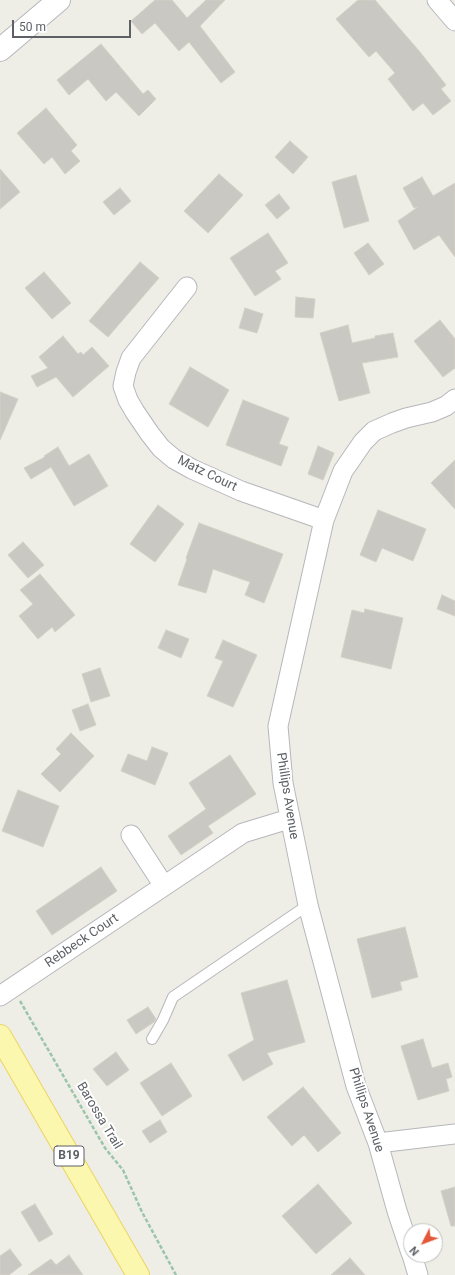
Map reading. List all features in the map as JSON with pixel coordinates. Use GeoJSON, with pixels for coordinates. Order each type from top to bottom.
{"type":"FeatureCollection","features":[{"type":"Feature","properties":{"kind":"main road","name":"B19"},"geometry":{"type":"LineString","coordinates":[[0,1036],[138,1275]]}},
{"type":"Feature","properties":{"kind":"street"},"geometry":{"type":"LineString","coordinates":[[0,50],[59,0]]}},
{"type":"Feature","properties":{"kind":"street"},"geometry":{"type":"LineString","coordinates":[[437,0],[455,21]]}},
{"type":"Feature","properties":{"kind":"street","name":"Matz Court"},"geometry":{"type":"LineString","coordinates":[[187,287],[131,358],[123,386],[128,400],[135,412],[161,448],[174,459],[192,470],[241,491],[324,520]]}},
{"type":"Feature","properties":{"kind":"street","name":"Phillips Avenue"},"geometry":{"type":"LineString","coordinates":[[403,1229],[378,1143],[356,1086],[308,905],[289,819],[283,783],[278,726],[324,520],[343,471],[363,442],[374,431],[392,422],[432,412],[446,406],[455,399]]}},
{"type":"Feature","properties":{"kind":"street","name":"Rebbeck Court"},"geometry":{"type":"LineString","coordinates":[[6,992],[243,833],[289,819]]}},
{"type":"Feature","properties":{"kind":"street"},"geometry":{"type":"LineString","coordinates":[[131,835],[164,886]]}},
{"type":"Feature","properties":{"kind":"street"},"geometry":{"type":"LineString","coordinates":[[378,1143],[455,1134]]}},
{"type":"Feature","properties":{"kind":"street","name":"Phillips Avenue"},"geometry":{"type":"LineString","coordinates":[[414,1263],[418,1275]]}},
{"type":"Feature","properties":{"kind":"lane"},"geometry":{"type":"LineString","coordinates":[[152,1039],[163,1020],[173,997],[308,905]]}},
{"type":"Feature","properties":{"kind":"path","name":"Barossa Trail"},"geometry":{"type":"LineString","coordinates":[[6,992],[105,1148],[123,1170],[142,1212],[176,1275]]}},
{"type":"Feature","properties":{"kind":"building"},"geometry":{"type":"Polygon","coordinates":[[[155,0],[172,0],[187,18],[206,0],[225,0],[200,26],[235,72],[221,83],[189,42],[179,51],[155,23],[142,34],[131,21],[155,0]]]}},
{"type":"Feature","properties":{"kind":"building"},"geometry":{"type":"Polygon","coordinates":[[[358,0],[375,0],[420,52],[446,85],[441,89],[451,101],[433,115],[423,103],[413,111],[388,79],[395,73],[376,51],[369,57],[336,19],[358,0]]]}},
{"type":"Feature","properties":{"kind":"building"},"geometry":{"type":"Polygon","coordinates":[[[101,44],[143,94],[148,90],[156,99],[139,116],[116,92],[106,101],[88,79],[69,95],[57,80],[101,44]]]}},
{"type":"Feature","properties":{"kind":"building"},"geometry":{"type":"Polygon","coordinates":[[[46,108],[77,145],[71,151],[80,161],[65,174],[52,157],[44,164],[17,133],[46,108]]]}},
{"type":"Feature","properties":{"kind":"building"},"geometry":{"type":"Polygon","coordinates":[[[290,141],[308,157],[293,174],[275,157],[290,141]]]}},
{"type":"Feature","properties":{"kind":"building"},"geometry":{"type":"Polygon","coordinates":[[[0,169],[20,192],[0,209],[0,169]]]}},
{"type":"Feature","properties":{"kind":"building"},"geometry":{"type":"Polygon","coordinates":[[[219,174],[243,195],[208,233],[184,211],[219,174]]]}},
{"type":"Feature","properties":{"kind":"building"},"geometry":{"type":"Polygon","coordinates":[[[356,175],[369,221],[344,228],[332,182],[356,175]]]}},
{"type":"Feature","properties":{"kind":"building"},"geometry":{"type":"Polygon","coordinates":[[[422,177],[433,196],[455,183],[455,257],[439,235],[414,250],[398,221],[418,207],[414,208],[403,188],[422,177]]]}},
{"type":"Feature","properties":{"kind":"building"},"geometry":{"type":"Polygon","coordinates":[[[120,188],[131,201],[114,215],[103,202],[120,188]]]}},
{"type":"Feature","properties":{"kind":"building"},"geometry":{"type":"Polygon","coordinates":[[[279,194],[290,208],[277,219],[265,205],[279,194]]]}},
{"type":"Feature","properties":{"kind":"building"},"geometry":{"type":"Polygon","coordinates":[[[268,233],[288,263],[275,271],[281,279],[255,296],[230,258],[268,233]]]}},
{"type":"Feature","properties":{"kind":"building"},"geometry":{"type":"Polygon","coordinates":[[[368,243],[384,264],[369,275],[354,253],[368,243]]]}},
{"type":"Feature","properties":{"kind":"building"},"geometry":{"type":"Polygon","coordinates":[[[140,262],[159,278],[108,337],[89,321],[140,262]]]}},
{"type":"Feature","properties":{"kind":"building"},"geometry":{"type":"Polygon","coordinates":[[[44,272],[71,303],[52,319],[25,288],[44,272]]]}},
{"type":"Feature","properties":{"kind":"building"},"geometry":{"type":"Polygon","coordinates":[[[296,297],[315,299],[313,318],[295,317],[296,297]]]}},
{"type":"Feature","properties":{"kind":"building"},"geometry":{"type":"Polygon","coordinates":[[[245,308],[263,314],[257,333],[239,328],[245,308]]]}},
{"type":"Feature","properties":{"kind":"building"},"geometry":{"type":"Polygon","coordinates":[[[440,320],[455,339],[455,368],[443,377],[414,341],[440,320]]]}},
{"type":"Feature","properties":{"kind":"building"},"geometry":{"type":"Polygon","coordinates":[[[348,325],[352,343],[375,338],[375,336],[393,333],[398,357],[362,363],[370,393],[339,401],[320,333],[348,325]]]}},
{"type":"Feature","properties":{"kind":"building"},"geometry":{"type":"Polygon","coordinates":[[[63,336],[78,354],[81,352],[83,355],[92,347],[109,366],[73,397],[56,377],[37,387],[31,376],[48,368],[39,357],[63,336]]]}},
{"type":"Feature","properties":{"kind":"building"},"geometry":{"type":"Polygon","coordinates":[[[190,367],[229,390],[208,427],[169,404],[190,367]]]}},
{"type":"Feature","properties":{"kind":"building"},"geometry":{"type":"Polygon","coordinates":[[[0,392],[18,399],[0,440],[0,392]]]}},
{"type":"Feature","properties":{"kind":"building"},"geometry":{"type":"Polygon","coordinates":[[[243,400],[289,418],[279,444],[288,447],[281,466],[226,445],[243,400]]]}},
{"type":"Feature","properties":{"kind":"building"},"geometry":{"type":"Polygon","coordinates":[[[318,446],[334,453],[323,480],[308,474],[318,446]]]}},
{"type":"Feature","properties":{"kind":"building"},"geometry":{"type":"Polygon","coordinates":[[[58,447],[69,466],[89,454],[108,486],[74,506],[51,467],[31,479],[24,468],[45,457],[44,456],[58,447]]]}},
{"type":"Feature","properties":{"kind":"building"},"geometry":{"type":"Polygon","coordinates":[[[455,460],[455,509],[431,483],[455,460]]]}},
{"type":"Feature","properties":{"kind":"building"},"geometry":{"type":"Polygon","coordinates":[[[158,505],[184,524],[155,562],[130,544],[158,505]]]}},
{"type":"Feature","properties":{"kind":"building"},"geometry":{"type":"Polygon","coordinates":[[[378,510],[426,529],[413,561],[382,548],[376,562],[360,555],[378,510]]]}},
{"type":"Feature","properties":{"kind":"building"},"geometry":{"type":"Polygon","coordinates":[[[199,523],[283,554],[264,603],[245,595],[250,582],[213,569],[206,593],[178,585],[199,523]]]}},
{"type":"Feature","properties":{"kind":"building"},"geometry":{"type":"Polygon","coordinates":[[[23,542],[44,565],[28,578],[8,555],[23,542]]]}},
{"type":"Feature","properties":{"kind":"building"},"geometry":{"type":"Polygon","coordinates":[[[40,574],[75,615],[55,632],[52,627],[38,639],[19,616],[33,604],[20,590],[40,574]]]}},
{"type":"Feature","properties":{"kind":"building"},"geometry":{"type":"Polygon","coordinates":[[[442,595],[455,601],[455,616],[437,609],[442,595]]]}},
{"type":"Feature","properties":{"kind":"building"},"geometry":{"type":"Polygon","coordinates":[[[365,609],[403,618],[391,669],[341,657],[352,610],[364,613],[365,609]]]}},
{"type":"Feature","properties":{"kind":"building"},"geometry":{"type":"Polygon","coordinates":[[[166,630],[189,639],[181,658],[158,648],[166,630]]]}},
{"type":"Feature","properties":{"kind":"building"},"geometry":{"type":"Polygon","coordinates":[[[223,640],[257,655],[233,707],[207,696],[223,661],[215,658],[223,640]]]}},
{"type":"Feature","properties":{"kind":"building"},"geometry":{"type":"Polygon","coordinates":[[[100,668],[110,696],[91,702],[82,674],[100,668]]]}},
{"type":"Feature","properties":{"kind":"building"},"geometry":{"type":"Polygon","coordinates":[[[88,704],[96,725],[80,731],[72,710],[88,704]]]}},
{"type":"Feature","properties":{"kind":"building"},"geometry":{"type":"Polygon","coordinates":[[[71,733],[94,756],[60,792],[41,774],[61,754],[56,749],[71,733]]]}},
{"type":"Feature","properties":{"kind":"building"},"geometry":{"type":"Polygon","coordinates":[[[152,747],[168,753],[155,785],[121,771],[128,754],[147,761],[152,747]]]}},
{"type":"Feature","properties":{"kind":"building"},"geometry":{"type":"Polygon","coordinates":[[[230,755],[256,794],[208,826],[213,833],[181,855],[168,836],[206,809],[189,783],[230,755]]]}},
{"type":"Feature","properties":{"kind":"building"},"geometry":{"type":"Polygon","coordinates":[[[18,790],[59,806],[43,847],[2,831],[18,790]]]}},
{"type":"Feature","properties":{"kind":"building"},"geometry":{"type":"Polygon","coordinates":[[[101,867],[117,891],[52,935],[36,911],[101,867]]]}},
{"type":"Feature","properties":{"kind":"building"},"geometry":{"type":"Polygon","coordinates":[[[405,927],[418,977],[400,982],[402,990],[372,998],[357,939],[405,927]]]}},
{"type":"Feature","properties":{"kind":"building"},"geometry":{"type":"Polygon","coordinates":[[[287,980],[305,1042],[267,1053],[273,1064],[243,1081],[228,1055],[254,1040],[241,993],[287,980]]]}},
{"type":"Feature","properties":{"kind":"building"},"geometry":{"type":"Polygon","coordinates":[[[148,1007],[156,1019],[136,1034],[127,1020],[148,1007]]]}},
{"type":"Feature","properties":{"kind":"building"},"geometry":{"type":"Polygon","coordinates":[[[423,1039],[432,1068],[448,1063],[452,1077],[446,1079],[449,1091],[418,1100],[401,1046],[423,1039]]]}},
{"type":"Feature","properties":{"kind":"building"},"geometry":{"type":"Polygon","coordinates":[[[116,1052],[129,1070],[107,1086],[93,1069],[116,1052]]]}},
{"type":"Feature","properties":{"kind":"building"},"geometry":{"type":"Polygon","coordinates":[[[171,1063],[192,1096],[162,1116],[140,1083],[171,1063]]]}},
{"type":"Feature","properties":{"kind":"building"},"geometry":{"type":"Polygon","coordinates":[[[303,1087],[341,1133],[318,1152],[304,1135],[292,1146],[267,1117],[303,1087]]]}},
{"type":"Feature","properties":{"kind":"building"},"geometry":{"type":"Polygon","coordinates":[[[160,1120],[167,1132],[150,1143],[142,1131],[160,1120]]]}},
{"type":"Feature","properties":{"kind":"building"},"geometry":{"type":"Polygon","coordinates":[[[318,1184],[352,1223],[316,1254],[282,1216],[318,1184]]]}},
{"type":"Feature","properties":{"kind":"building"},"geometry":{"type":"Polygon","coordinates":[[[455,1187],[455,1226],[451,1226],[441,1191],[455,1187]]]}},
{"type":"Feature","properties":{"kind":"building"},"geometry":{"type":"Polygon","coordinates":[[[35,1204],[53,1234],[39,1242],[21,1212],[35,1204]]]}},
{"type":"Feature","properties":{"kind":"building"},"geometry":{"type":"Polygon","coordinates":[[[10,1249],[22,1265],[9,1275],[0,1275],[0,1256],[10,1249]]]}},
{"type":"Feature","properties":{"kind":"building"},"geometry":{"type":"Polygon","coordinates":[[[69,1255],[83,1275],[28,1275],[51,1259],[56,1265],[69,1255]]]}},
{"type":"Feature","properties":{"kind":"building"},"geometry":{"type":"Polygon","coordinates":[[[350,1258],[365,1275],[331,1275],[350,1258]]]}}]}
